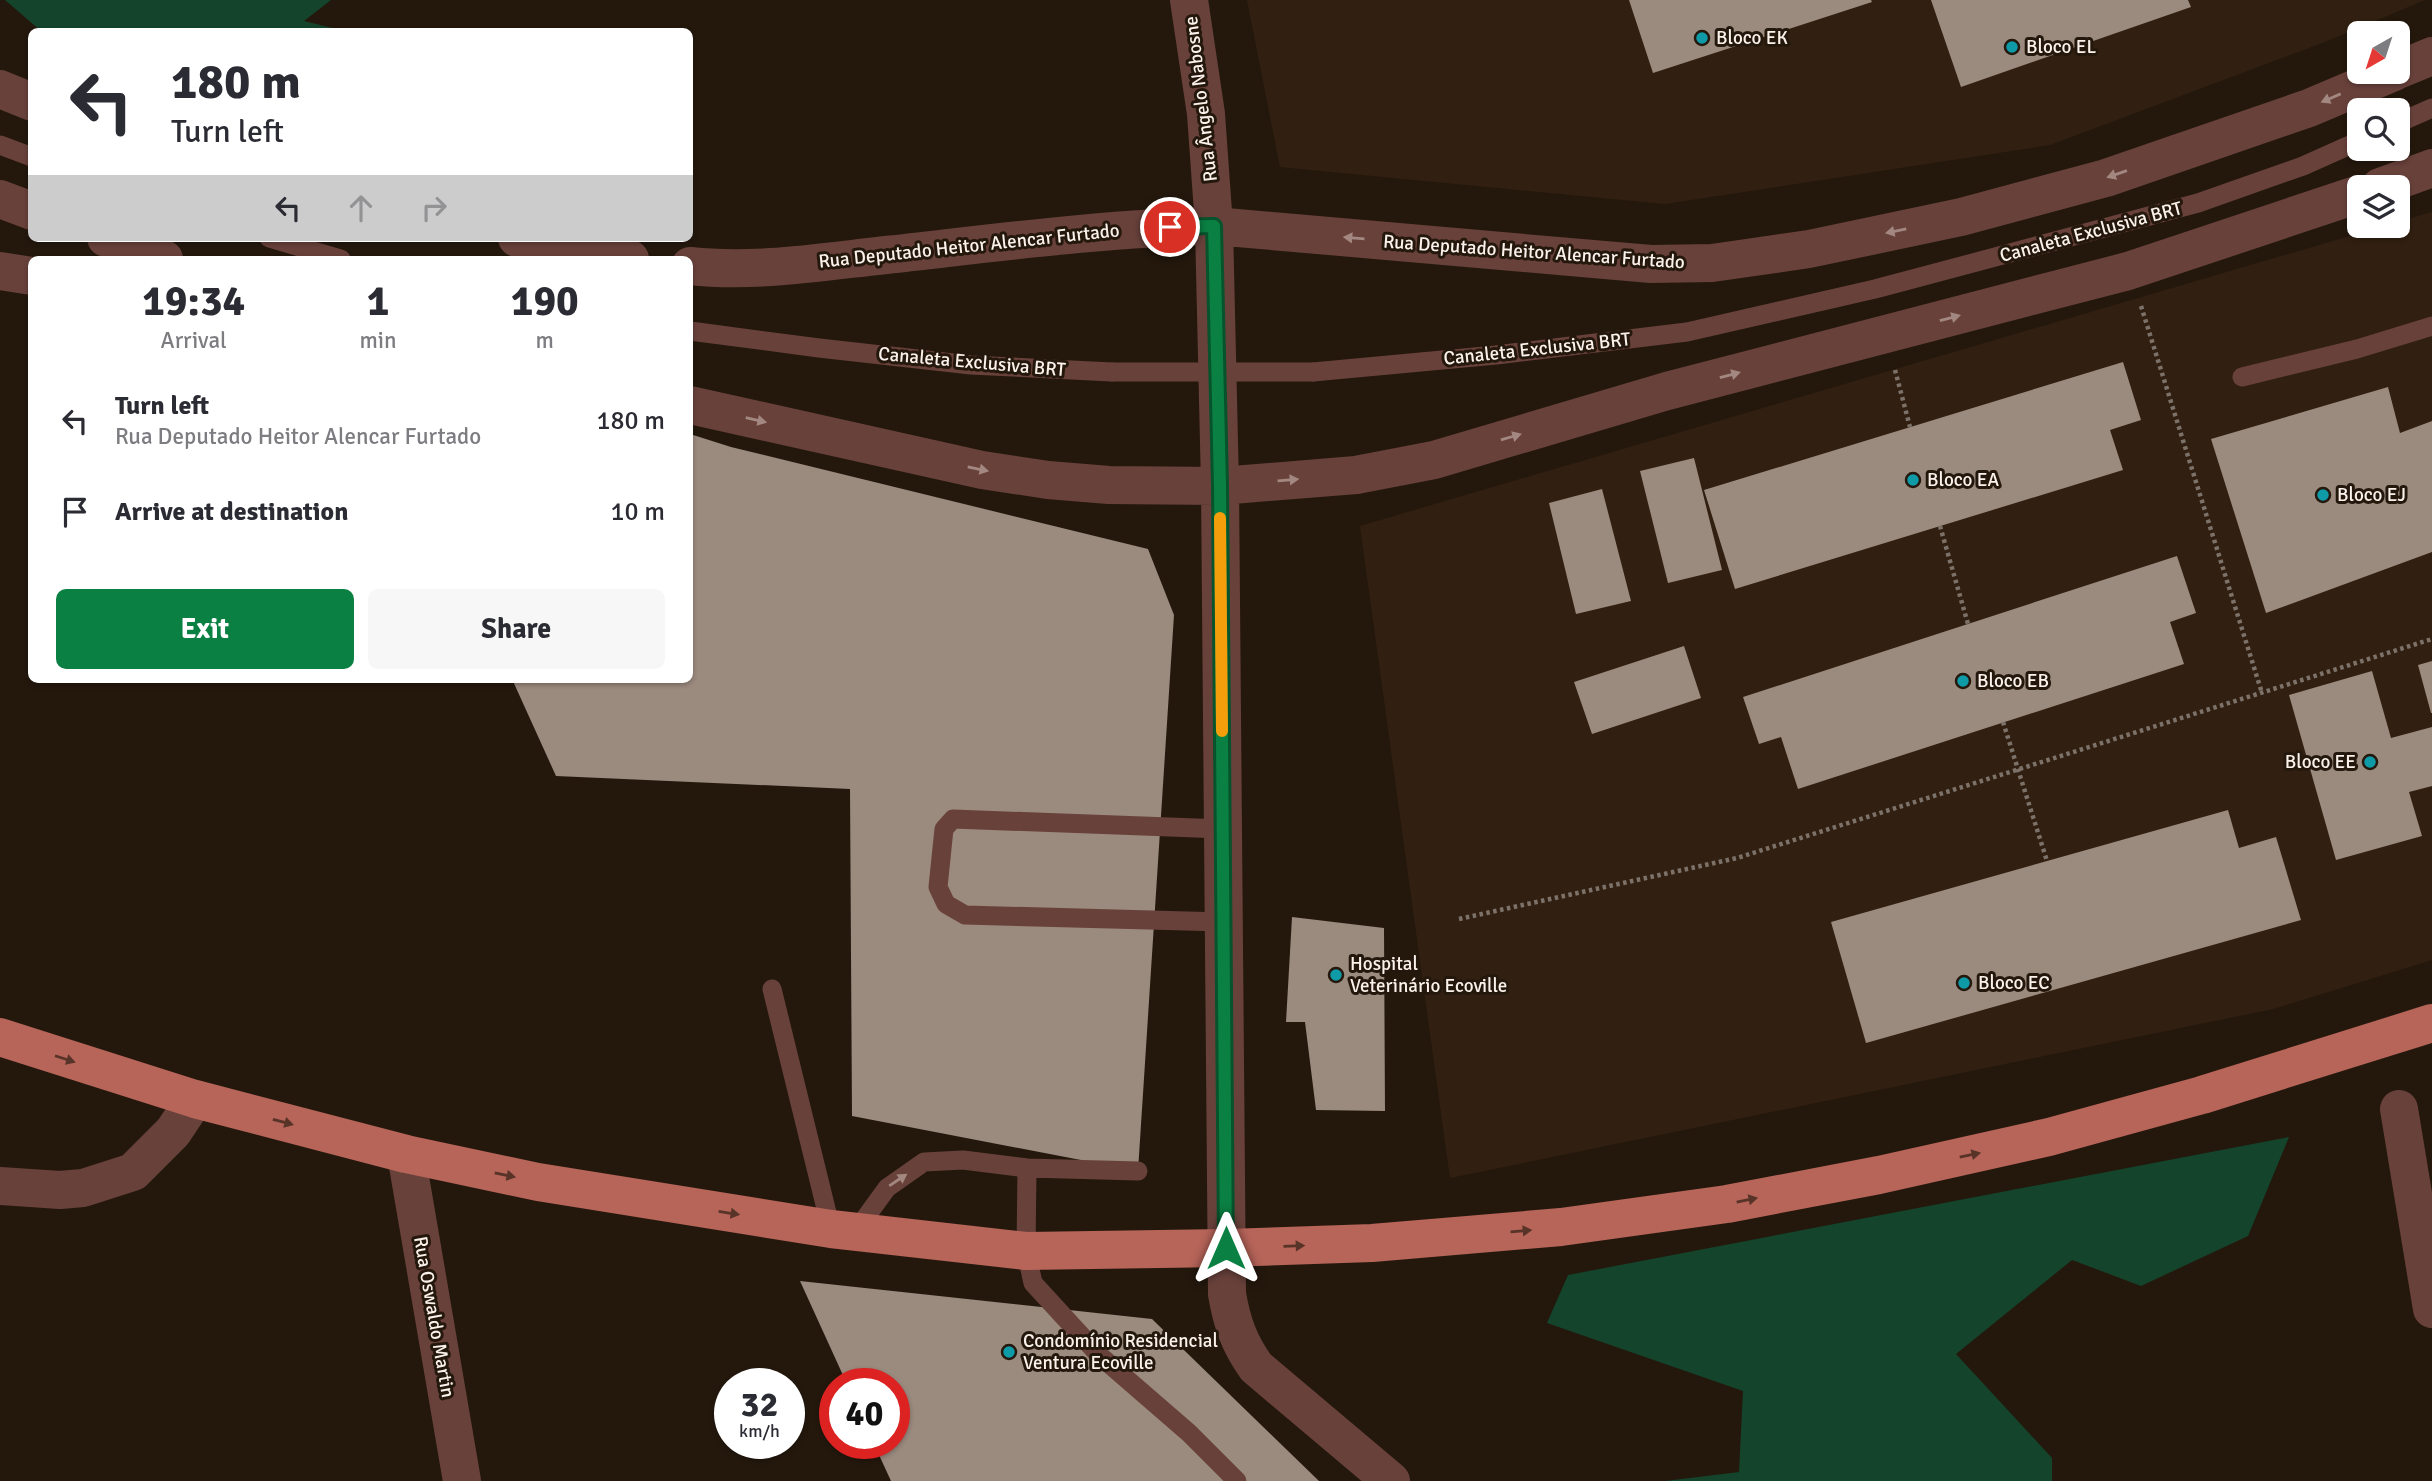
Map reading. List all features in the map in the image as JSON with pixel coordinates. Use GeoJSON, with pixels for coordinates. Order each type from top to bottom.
{"type":"FeatureCollection","features":[{"type":"Feature","properties":{"kind":"main road"},"geometry":{"type":"LineString","coordinates":[[0,1037],[195,1099],[405,1154],[538,1182],[843,1230],[1026,1251],[1226,1248],[1372,1242],[1561,1227],[1727,1204],[1879,1175],[2049,1138],[2202,1095],[2432,1023]]}},
{"type":"Feature","properties":{"kind":"street","name":"Rua Ângelo Nabosne"},"geometry":{"type":"LineString","coordinates":[[1189,0],[1206,114],[1214,226],[1220,486],[1227,1294],[1232,1322],[1241,1347],[1256,1367],[1391,1481]]}},
{"type":"Feature","properties":{"kind":"street","name":"Rua Deputado Heitor Alencar Furtado"},"geometry":{"type":"LineString","coordinates":[[2410,65],[2432,55]]}},
{"type":"Feature","properties":{"kind":"street","name":"Rua Deputado Heitor Alencar Furtado"},"geometry":{"type":"LineString","coordinates":[[693,266],[767,268],[1094,232],[1214,226],[1651,264],[1712,263],[1809,249],[1961,217],[2106,178],[2309,108],[2365,84]]}},
{"type":"Feature","properties":{"kind":"street"},"geometry":{"type":"LineString","coordinates":[[0,89],[28,100]]}},
{"type":"Feature","properties":{"kind":"street"},"geometry":{"type":"LineString","coordinates":[[2410,176],[2432,168]]}},
{"type":"Feature","properties":{"kind":"street"},"geometry":{"type":"LineString","coordinates":[[693,406],[995,472],[1109,485],[1220,486],[1356,474],[1434,460],[1667,391],[2128,271],[2347,198]]}},
{"type":"Feature","properties":{"kind":"street"},"geometry":{"type":"LineString","coordinates":[[0,199],[28,210]]}},
{"type":"Feature","properties":{"kind":"street"},"geometry":{"type":"LineString","coordinates":[[117,242],[156,256]]}},
{"type":"Feature","properties":{"kind":"street"},"geometry":{"type":"LineString","coordinates":[[539,242],[614,256]]}},
{"type":"Feature","properties":{"kind":"street"},"geometry":{"type":"LineString","coordinates":[[0,271],[28,275]]}},
{"type":"Feature","properties":{"kind":"street"},"geometry":{"type":"LineString","coordinates":[[0,1186],[60,1190],[83,1188],[133,1172],[173,1132],[195,1099]]}},
{"type":"Feature","properties":{"kind":"street"},"geometry":{"type":"LineString","coordinates":[[2399,1109],[2432,1309]]}},
{"type":"Feature","properties":{"kind":"street","name":"Rua Oswaldo Martin"},"geometry":{"type":"LineString","coordinates":[[405,1154],[463,1481]]}},
{"type":"Feature","properties":{"kind":"lane"},"geometry":{"type":"LineString","coordinates":[[2410,118],[2432,108]]}},
{"type":"Feature","properties":{"kind":"lane"},"geometry":{"type":"LineString","coordinates":[[0,145],[28,156]]}},
{"type":"Feature","properties":{"kind":"lane","name":"Canaleta Exclusiva BRT"},"geometry":{"type":"LineString","coordinates":[[693,331],[971,365],[1112,372],[1313,372],[1496,355],[1687,332],[1875,289],[2198,203],[2303,166],[2347,146]]}},
{"type":"Feature","properties":{"kind":"lane"},"geometry":{"type":"LineString","coordinates":[[283,242],[331,256]]}},
{"type":"Feature","properties":{"kind":"lane"},"geometry":{"type":"LineString","coordinates":[[2242,377],[2357,349],[2432,326]]}},
{"type":"Feature","properties":{"kind":"lane"},"geometry":{"type":"LineString","coordinates":[[1223,829],[953,819],[944,829],[938,887],[946,904],[965,915],[1224,922]]}},
{"type":"Feature","properties":{"kind":"lane"},"geometry":{"type":"LineString","coordinates":[[772,989],[843,1230],[887,1188],[924,1162],[963,1160],[1027,1167],[1138,1171]]}},
{"type":"Feature","properties":{"kind":"lane"},"geometry":{"type":"LineString","coordinates":[[1027,1167],[1026,1251],[1033,1283],[1099,1355],[1189,1433],[1237,1481]]}},
{"type":"Feature","properties":{"kind":"path"},"geometry":{"type":"LineString","coordinates":[[2139,298],[2262,692]]}},
{"type":"Feature","properties":{"kind":"path"},"geometry":{"type":"LineString","coordinates":[[1895,369],[1910,427]]}},
{"type":"Feature","properties":{"kind":"path"},"geometry":{"type":"LineString","coordinates":[[1940,526],[1968,624]]}},
{"type":"Feature","properties":{"kind":"path"},"geometry":{"type":"LineString","coordinates":[[1459,919],[1737,858],[2432,639]]}},
{"type":"Feature","properties":{"kind":"path"},"geometry":{"type":"LineString","coordinates":[[2003,722],[2047,861]]}},
{"type":"Feature","properties":{"kind":"shaded area"},"geometry":{"type":"Polygon","coordinates":[[[1247,0],[2425,0],[2375,21],[2347,21],[2347,33],[2325,42],[2050,145],[1665,204],[1280,167],[1247,0]]]}},
{"type":"Feature","properties":{"kind":"shaded area"},"geometry":{"type":"Polygon","coordinates":[[[2432,212],[2432,960],[2273,1009],[1450,1178],[1360,526],[2347,237],[2410,238],[2410,218],[2432,212]]]}},
{"type":"Feature","properties":{"kind":"green space"},"geometry":{"type":"Polygon","coordinates":[[[5,0],[331,0],[304,21],[333,28],[38,28],[5,0]]]}},
{"type":"Feature","properties":{"kind":"green space"},"geometry":{"type":"Polygon","coordinates":[[[2289,1137],[2248,1236],[2141,1286],[2072,1260],[1956,1354],[2052,1458],[2052,1481],[1665,1481],[1739,1472],[1743,1391],[1547,1323],[1568,1275],[2289,1137]]]}},
{"type":"Feature","properties":{"kind":"building","name":"Bloco EK"},"geometry":{"type":"Polygon","coordinates":[[[1629,0],[1871,0],[1872,2],[1653,73],[1629,0]]]}},
{"type":"Feature","properties":{"kind":"building","name":"Bloco EL"},"geometry":{"type":"Polygon","coordinates":[[[1931,0],[2188,0],[2191,7],[1961,87],[1931,0]]]}},
{"type":"Feature","properties":{"kind":"building","name":"Bloco EA"},"geometry":{"type":"Polygon","coordinates":[[[2123,362],[2141,420],[2110,430],[2123,470],[1735,589],[1704,490],[2123,362]]]}},
{"type":"Feature","properties":{"kind":"building","name":"Bloco EJ"},"geometry":{"type":"Polygon","coordinates":[[[2388,387],[2400,433],[2432,421],[2432,552],[2266,613],[2211,439],[2388,387]]]}},
{"type":"Feature","properties":{"kind":"building"},"geometry":{"type":"Polygon","coordinates":[[[693,435],[731,447],[1148,549],[1174,615],[1138,1171],[852,1116],[850,789],[556,776],[514,683],[693,683],[693,435]]]}},
{"type":"Feature","properties":{"kind":"building"},"geometry":{"type":"Polygon","coordinates":[[[1694,458],[1722,570],[1668,583],[1640,471],[1694,458]]]}},
{"type":"Feature","properties":{"kind":"building"},"geometry":{"type":"Polygon","coordinates":[[[1602,489],[1631,601],[1576,614],[1549,503],[1602,489]]]}},
{"type":"Feature","properties":{"kind":"building","name":"Bloco EB"},"geometry":{"type":"Polygon","coordinates":[[[2177,556],[2196,613],[2170,622],[2184,664],[1798,789],[1781,737],[1759,744],[1743,697],[2177,556]]]}},
{"type":"Feature","properties":{"kind":"building"},"geometry":{"type":"Polygon","coordinates":[[[1684,646],[1701,698],[1592,734],[1574,682],[1684,646]]]}},
{"type":"Feature","properties":{"kind":"building"},"geometry":{"type":"Polygon","coordinates":[[[2432,661],[2432,713],[2431,713],[2418,665],[2432,661]]]}},
{"type":"Feature","properties":{"kind":"building","name":"Bloco EE"},"geometry":{"type":"Polygon","coordinates":[[[2372,671],[2391,738],[2432,727],[2432,786],[2409,792],[2422,836],[2336,860],[2289,695],[2372,671]]]}},
{"type":"Feature","properties":{"kind":"building","name":"Bloco EC"},"geometry":{"type":"Polygon","coordinates":[[[2228,810],[2239,848],[2276,837],[2301,920],[1866,1043],[1831,922],[2228,810]]]}},
{"type":"Feature","properties":{"kind":"building","name":"Hospital Veterinário Ecoville"},"geometry":{"type":"Polygon","coordinates":[[[1292,917],[1384,928],[1385,1111],[1316,1110],[1305,1022],[1286,1022],[1292,917]]]}},
{"type":"Feature","properties":{"kind":"building","name":"Condomínio Residencial Ventura Ecoville"},"geometry":{"type":"Polygon","coordinates":[[[800,1281],[1152,1319],[1319,1481],[891,1481],[881,1459],[910,1459],[910,1368],[840,1368],[800,1281]]]}},
{"type":"Feature","properties":{"kind":"slow traffic"},"geometry":{"type":"LineString","coordinates":[[1220,518],[1222,731]]}},
{"type":"Feature","properties":{"kind":"place","name":"Bloco EK"},"geometry":{"type":"Point","coordinates":[1702,38]}},
{"type":"Feature","properties":{"kind":"place","name":"Bloco EL"},"geometry":{"type":"Point","coordinates":[2012,47]}},
{"type":"Feature","properties":{"kind":"place","name":"Bloco EA"},"geometry":{"type":"Point","coordinates":[1913,480]}},
{"type":"Feature","properties":{"kind":"place","name":"Bloco EJ"},"geometry":{"type":"Point","coordinates":[2323,495]}},
{"type":"Feature","properties":{"kind":"place","name":"Bloco EB"},"geometry":{"type":"Point","coordinates":[1963,681]}},
{"type":"Feature","properties":{"kind":"place","name":"Bloco EE"},"geometry":{"type":"Point","coordinates":[2370,762]}},
{"type":"Feature","properties":{"kind":"place","name":"Hospital Veterinário Ecoville"},"geometry":{"type":"Point","coordinates":[1336,975]}},
{"type":"Feature","properties":{"kind":"place","name":"Bloco EC"},"geometry":{"type":"Point","coordinates":[1964,983]}},
{"type":"Feature","properties":{"kind":"place","name":"Condomínio Residencial Ventura Ecoville"},"geometry":{"type":"Point","coordinates":[1009,1352]}},
{"type":"Feature","properties":{"kind":"route"},"geometry":{"type":"LineString","coordinates":[[1170,227],[1214,226],[1220,486],[1226,1248]]}}]}
